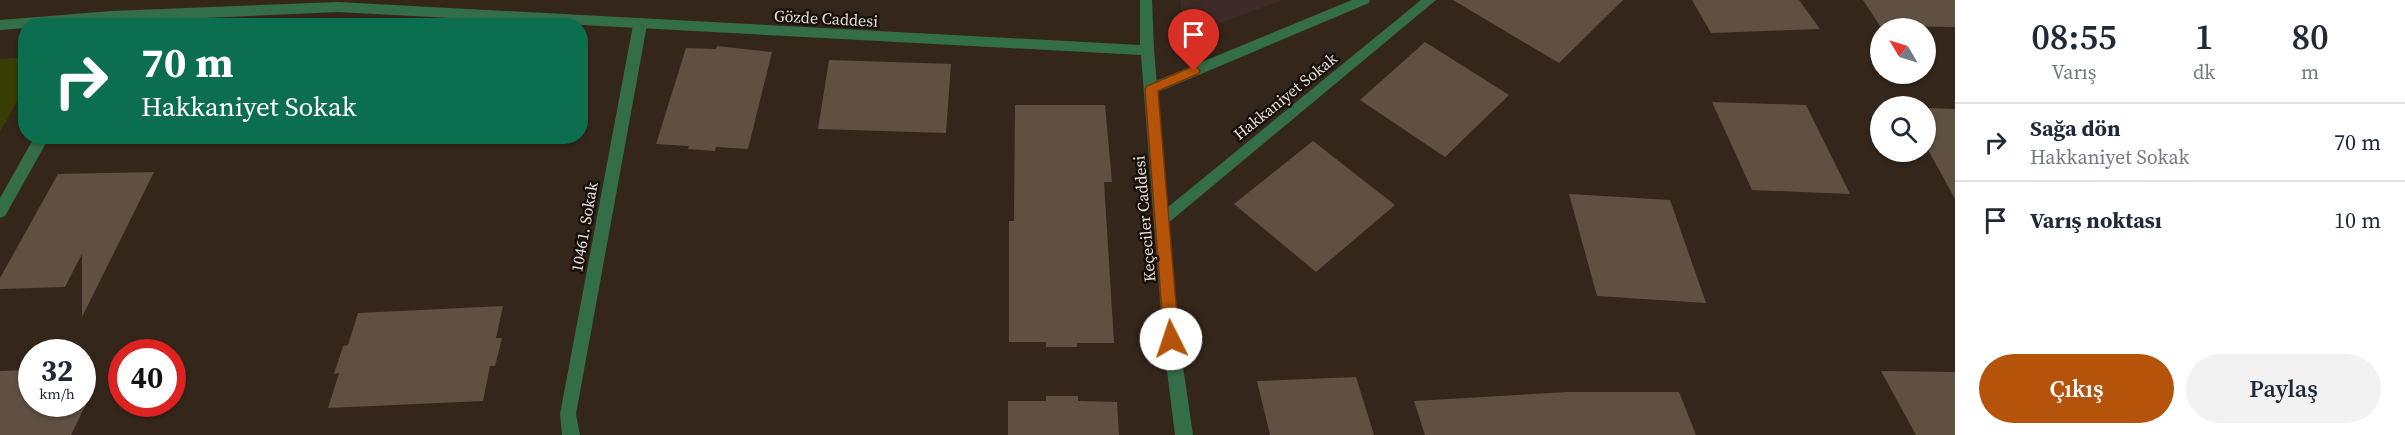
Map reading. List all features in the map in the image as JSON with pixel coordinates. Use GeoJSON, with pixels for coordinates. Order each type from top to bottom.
{"type":"FeatureCollection","features":[{"type":"Feature","properties":{"kind":"street","name":"Keçeciler Caddesi"},"geometry":{"type":"LineString","coordinates":[[1146,0],[1147,50],[1171,339],[1184,435]]}},
{"type":"Feature","properties":{"kind":"street"},"geometry":{"type":"LineString","coordinates":[[1151,89],[1364,0]]}},
{"type":"Feature","properties":{"kind":"street","name":"Hakkaniyet Sokak"},"geometry":{"type":"LineString","coordinates":[[1162,220],[1430,0]]}},
{"type":"Feature","properties":{"kind":"street","name":"Gözde Caddesi"},"geometry":{"type":"LineString","coordinates":[[149,18],[340,4],[539,18]]}},
{"type":"Feature","properties":{"kind":"street","name":"Gözde Caddesi"},"geometry":{"type":"LineString","coordinates":[[588,21],[1147,50]]}},
{"type":"Feature","properties":{"kind":"street","name":"Gözde Caddesi"},"geometry":{"type":"LineString","coordinates":[[0,25],[18,24]]}},
{"type":"Feature","properties":{"kind":"street","name":"10461. Sokak"},"geometry":{"type":"LineString","coordinates":[[571,435],[568,414],[639,25]]}},
{"type":"Feature","properties":{"kind":"street"},"geometry":{"type":"LineString","coordinates":[[0,212],[38,144]]}},
{"type":"Feature","properties":{"kind":"shaded area"},"geometry":{"type":"Polygon","coordinates":[[[1181,0],[1282,0],[1208,28],[1181,11],[1181,0]]]}},
{"type":"Feature","properties":{"kind":"green space"},"geometry":{"type":"Polygon","coordinates":[[[18,58],[18,100],[0,132],[0,59],[18,58]]]}},
{"type":"Feature","properties":{"kind":"building"},"geometry":{"type":"Polygon","coordinates":[[[1453,0],[1623,0],[1559,63],[1453,0]]]}},
{"type":"Feature","properties":{"kind":"building"},"geometry":{"type":"Polygon","coordinates":[[[1692,0],[1799,0],[1820,29],[1711,33],[1692,0]]]}},
{"type":"Feature","properties":{"kind":"building"},"geometry":{"type":"Polygon","coordinates":[[[1863,0],[1955,0],[1955,27],[1936,27],[1936,18],[1875,18],[1863,0]]]}},
{"type":"Feature","properties":{"kind":"building"},"geometry":{"type":"Polygon","coordinates":[[[1425,42],[1509,95],[1445,157],[1360,100],[1425,42]]]}},
{"type":"Feature","properties":{"kind":"building"},"geometry":{"type":"Polygon","coordinates":[[[717,46],[772,52],[748,149],[716,147],[715,151],[688,149],[689,146],[656,144],[686,48],[716,49],[717,46]]]}},
{"type":"Feature","properties":{"kind":"building"},"geometry":{"type":"Polygon","coordinates":[[[829,60],[951,64],[946,133],[818,129],[829,60]]]}},
{"type":"Feature","properties":{"kind":"building"},"geometry":{"type":"Polygon","coordinates":[[[1712,102],[1806,105],[1850,194],[1752,190],[1712,102]]]}},
{"type":"Feature","properties":{"kind":"building"},"geometry":{"type":"Polygon","coordinates":[[[1015,105],[1105,105],[1112,182],[1104,182],[1114,343],[1077,343],[1077,347],[1046,347],[1046,342],[1009,342],[1009,221],[1014,221],[1015,105]]]}},
{"type":"Feature","properties":{"kind":"building"},"geometry":{"type":"Polygon","coordinates":[[[1936,108],[1955,109],[1955,199],[1935,162],[1936,108]]]}},
{"type":"Feature","properties":{"kind":"building"},"geometry":{"type":"Polygon","coordinates":[[[1313,141],[1395,205],[1316,272],[1234,204],[1313,141]]]}},
{"type":"Feature","properties":{"kind":"building"},"geometry":{"type":"Polygon","coordinates":[[[154,172],[82,317],[82,254],[65,287],[0,289],[0,278],[58,174],[154,172]]]}},
{"type":"Feature","properties":{"kind":"building"},"geometry":{"type":"Polygon","coordinates":[[[1569,194],[1670,200],[1706,303],[1597,296],[1569,194]]]}},
{"type":"Feature","properties":{"kind":"building"},"geometry":{"type":"Polygon","coordinates":[[[503,306],[496,338],[502,338],[495,366],[490,366],[483,401],[328,408],[339,373],[334,374],[343,346],[348,345],[358,313],[503,306]]]}},
{"type":"Feature","properties":{"kind":"building"},"geometry":{"type":"Polygon","coordinates":[[[18,370],[18,417],[80,417],[71,435],[0,435],[0,371],[18,370]]]}},
{"type":"Feature","properties":{"kind":"building"},"geometry":{"type":"Polygon","coordinates":[[[1881,371],[1955,372],[1955,435],[1916,435],[1881,371]]]}},
{"type":"Feature","properties":{"kind":"building"},"geometry":{"type":"Polygon","coordinates":[[[1356,377],[1374,435],[1270,435],[1257,381],[1356,377]]]}},
{"type":"Feature","properties":{"kind":"building"},"geometry":{"type":"Polygon","coordinates":[[[1567,392],[1679,392],[1696,435],[1425,435],[1414,401],[1567,392]]]}},
{"type":"Feature","properties":{"kind":"building"},"geometry":{"type":"Polygon","coordinates":[[[1046,396],[1078,396],[1078,401],[1117,402],[1119,435],[1008,435],[1008,401],[1046,401],[1046,396]]]}},
{"type":"Feature","properties":{"kind":"route"},"geometry":{"type":"LineString","coordinates":[[1171,339],[1151,89],[1194,71]]}}]}
